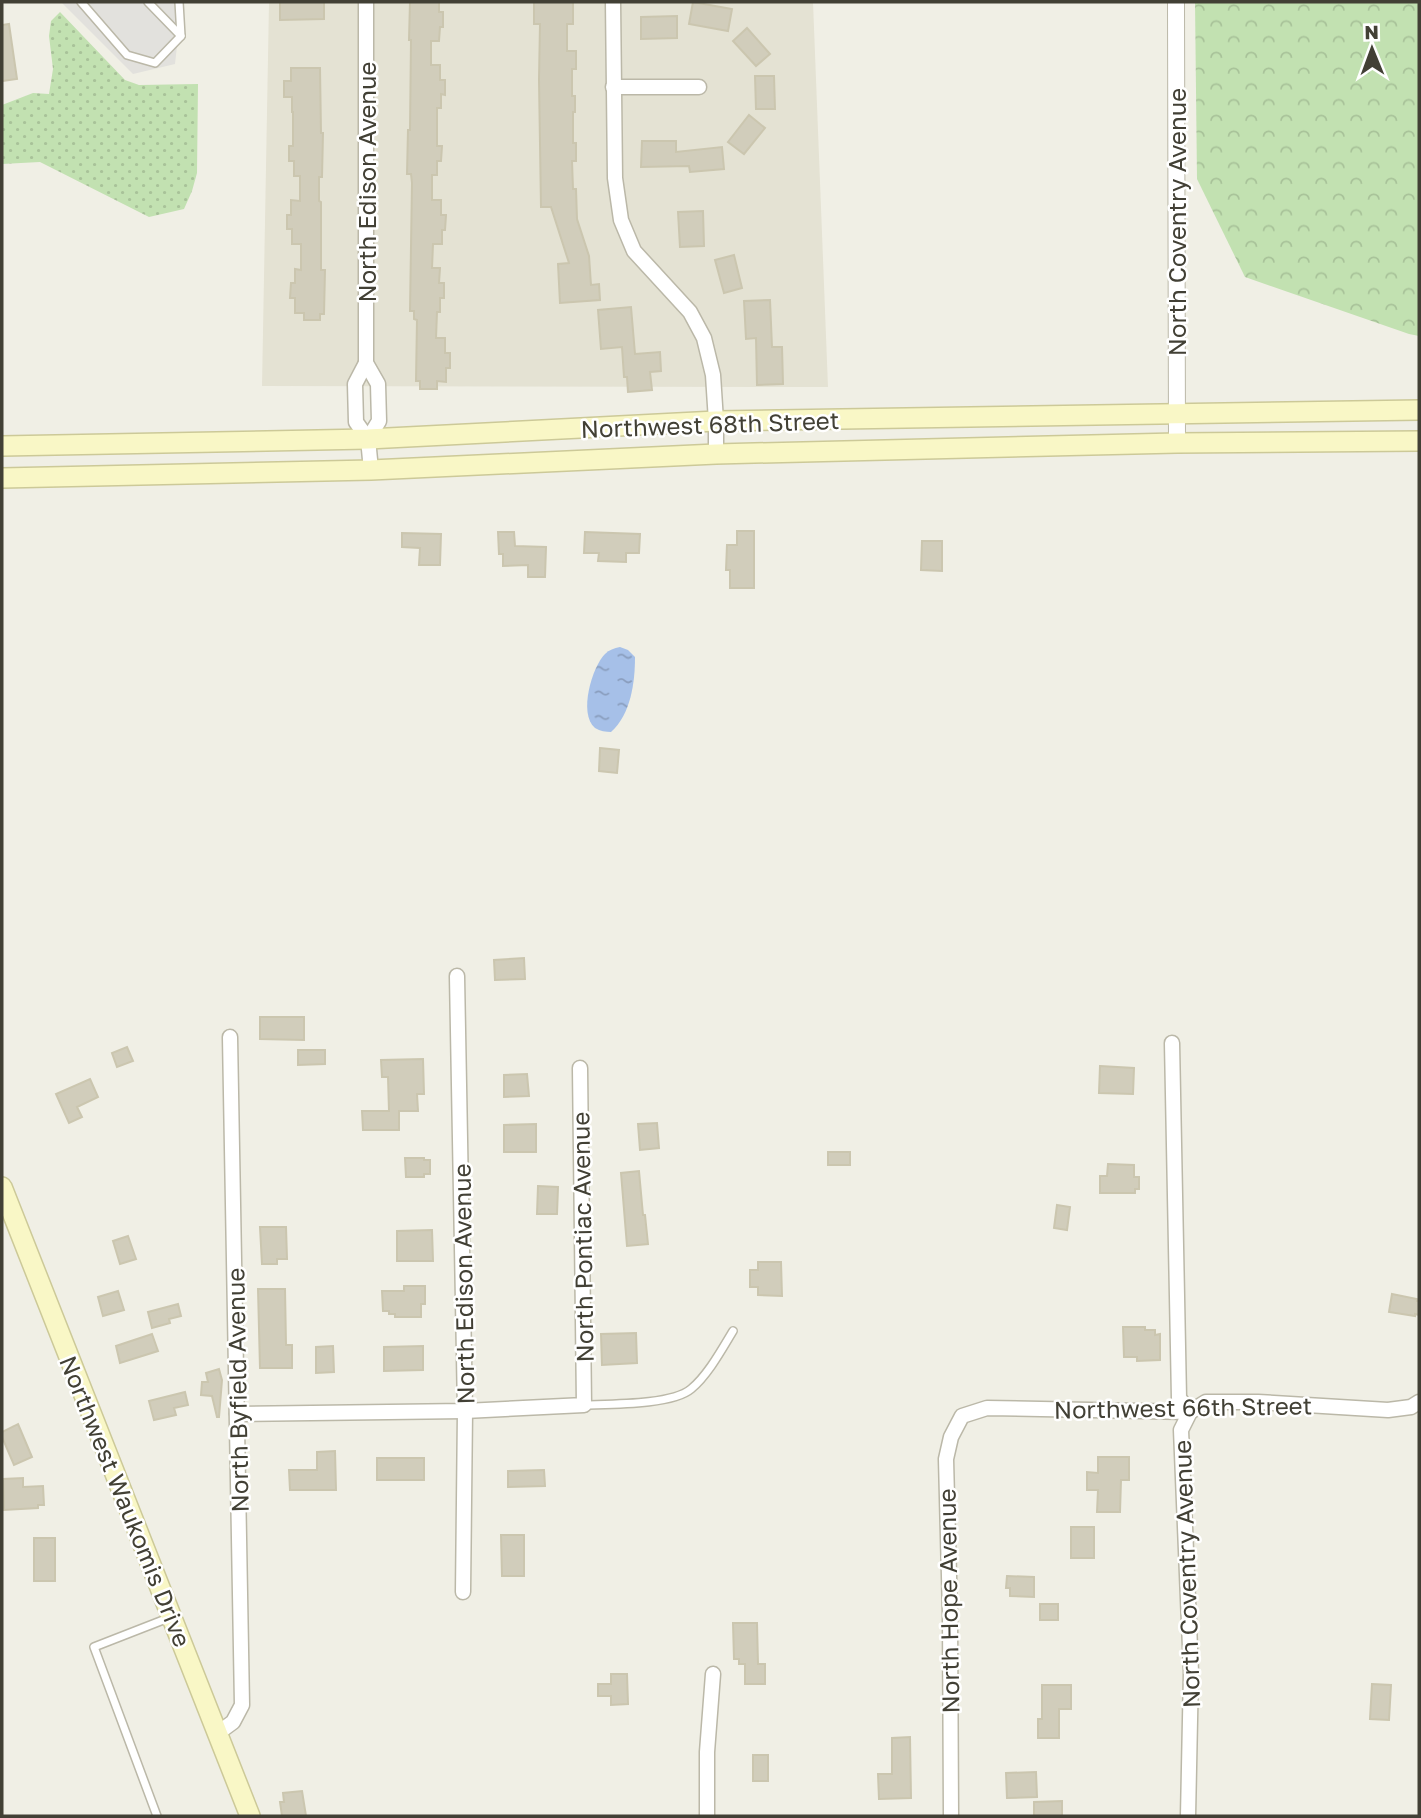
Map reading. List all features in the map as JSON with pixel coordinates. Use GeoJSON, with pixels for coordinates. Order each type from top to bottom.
{"type":"FeatureCollection","features":[{"type":"Feature","properties":{"kind":"main road","name":"Northwest 68th Street"},"geometry":{"type":"LineString","coordinates":[[2,446],[368,439],[716,421],[1419,410]]}},
{"type":"Feature","properties":{"kind":"main road","name":"Northwest 68th Street"},"geometry":{"type":"LineString","coordinates":[[2,478],[371,470],[716,454],[1177,443],[1419,441]]}},
{"type":"Feature","properties":{"kind":"main road","name":"Northwest Waukomis Drive"},"geometry":{"type":"LineString","coordinates":[[2,1187],[250,1816]]}},
{"type":"Feature","properties":{"kind":"street","name":"North Edison Avenue"},"geometry":{"type":"LineString","coordinates":[[366,2],[366,363],[355,384],[356,422],[368,439],[371,470]]}},
{"type":"Feature","properties":{"kind":"street"},"geometry":{"type":"LineString","coordinates":[[613,2],[614,178],[621,220],[634,251],[690,312],[704,338],[713,375],[716,454]]}},
{"type":"Feature","properties":{"kind":"street","name":"North Coventry Avenue"},"geometry":{"type":"LineString","coordinates":[[1176,2],[1177,443]]}},
{"type":"Feature","properties":{"kind":"street"},"geometry":{"type":"LineString","coordinates":[[613,88],[699,87]]}},
{"type":"Feature","properties":{"kind":"street","name":"North Edison Avenue"},"geometry":{"type":"LineString","coordinates":[[366,363],[378,384],[379,421],[368,439]]}},
{"type":"Feature","properties":{"kind":"street","name":"North Edison Avenue"},"geometry":{"type":"LineString","coordinates":[[457,976],[465,1411],[463,1592]]}},
{"type":"Feature","properties":{"kind":"street","name":"North Byfield Avenue"},"geometry":{"type":"LineString","coordinates":[[218,1732],[233,1722],[242,1705],[230,1037]]}},
{"type":"Feature","properties":{"kind":"street","name":"North Coventry Avenue"},"geometry":{"type":"LineString","coordinates":[[1172,1044],[1180,1398],[1190,1412],[1181,1430],[1191,1672],[1188,1816]]}},
{"type":"Feature","properties":{"kind":"street","name":"North Pontiac Avenue"},"geometry":{"type":"LineString","coordinates":[[580,1068],[584,1405]]}},
{"type":"Feature","properties":{"kind":"street","name":"Northwest 66th Street"},"geometry":{"type":"LineString","coordinates":[[987,1408],[1190,1412],[1206,1402],[1258,1402],[1388,1410],[1411,1407],[1419,1402]]}},
{"type":"Feature","properties":{"kind":"street"},"geometry":{"type":"LineString","coordinates":[[237,1414],[465,1411],[584,1405]]}},
{"type":"Feature","properties":{"kind":"street","name":"North Hope Avenue"},"geometry":{"type":"LineString","coordinates":[[951,1816],[946,1458],[951,1437],[962,1416],[987,1408]]}},
{"type":"Feature","properties":{"kind":"street"},"geometry":{"type":"LineString","coordinates":[[707,1816],[707,1752],[713,1674]]}},
{"type":"Feature","properties":{"kind":"lane"},"geometry":{"type":"LineString","coordinates":[[81,2],[127,55],[155,63],[181,36],[179,2]]}},
{"type":"Feature","properties":{"kind":"lane"},"geometry":{"type":"LineString","coordinates":[[148,2],[181,36]]}},
{"type":"Feature","properties":{"kind":"lane"},"geometry":{"type":"LineString","coordinates":[[584,1405],[633,1403],[675,1397],[691,1389],[715,1361],[733,1331]]}},
{"type":"Feature","properties":{"kind":"lane"},"geometry":{"type":"LineString","coordinates":[[157,1816],[94,1647],[172,1617]]}},
{"type":"Feature","properties":{"kind":"shaded area"},"geometry":{"type":"Polygon","coordinates":[[[61,2],[182,2],[175,64],[133,74],[61,2]]]}},
{"type":"Feature","properties":{"kind":"shaded area"},"geometry":{"type":"Polygon","coordinates":[[[269,2],[813,2],[828,387],[262,386],[269,2]]]}},
{"type":"Feature","properties":{"kind":"green space"},"geometry":{"type":"Polygon","coordinates":[[[1195,2],[1419,2],[1419,336],[1245,277],[1197,179],[1195,2]]]}},
{"type":"Feature","properties":{"kind":"green space"},"geometry":{"type":"Polygon","coordinates":[[[60,12],[125,80],[139,85],[198,84],[197,173],[184,209],[149,217],[40,162],[2,164],[2,105],[33,93],[49,94],[53,69],[49,36],[51,21],[60,12]]]}},
{"type":"Feature","properties":{"kind":"water"},"geometry":{"type":"Polygon","coordinates":[[[620,647],[635,657],[633,687],[618,725],[611,732],[605,732],[595,728],[590,721],[587,702],[600,660],[608,651],[620,647]]]}},
{"type":"Feature","properties":{"kind":"building"},"geometry":{"type":"Polygon","coordinates":[[[280,2],[324,2],[324,19],[280,20],[280,2]]]}},
{"type":"Feature","properties":{"kind":"building"},"geometry":{"type":"Polygon","coordinates":[[[410,2],[439,2],[439,12],[443,12],[439,41],[431,41],[431,65],[440,65],[440,80],[445,80],[445,95],[441,94],[441,108],[437,108],[437,146],[442,146],[441,161],[437,161],[437,175],[432,175],[432,200],[441,200],[441,215],[446,215],[442,244],[433,244],[432,268],[440,268],[439,283],[444,283],[444,298],[440,298],[440,312],[437,312],[436,338],[445,338],[445,353],[450,353],[450,368],[446,368],[446,382],[437,381],[437,389],[420,389],[420,381],[416,381],[417,320],[414,319],[414,311],[410,311],[412,183],[411,174],[407,174],[410,130],[410,2]]]}},
{"type":"Feature","properties":{"kind":"building"},"geometry":{"type":"Polygon","coordinates":[[[534,2],[573,2],[573,24],[567,24],[567,51],[576,51],[576,69],[572,69],[572,96],[575,96],[573,143],[576,143],[576,161],[572,161],[573,189],[576,189],[577,219],[589,256],[591,285],[599,284],[600,300],[560,303],[558,264],[569,263],[551,207],[541,207],[540,24],[534,24],[534,2]]]}},
{"type":"Feature","properties":{"kind":"building"},"geometry":{"type":"Polygon","coordinates":[[[693,2],[732,9],[728,31],[689,24],[693,2]]]}},
{"type":"Feature","properties":{"kind":"building"},"geometry":{"type":"Polygon","coordinates":[[[677,16],[677,38],[641,39],[641,17],[677,16]]]}},
{"type":"Feature","properties":{"kind":"building"},"geometry":{"type":"Polygon","coordinates":[[[9,24],[17,79],[2,81],[2,25],[9,24]]]}},
{"type":"Feature","properties":{"kind":"building"},"geometry":{"type":"Polygon","coordinates":[[[747,28],[770,54],[756,66],[733,41],[747,28]]]}},
{"type":"Feature","properties":{"kind":"building"},"geometry":{"type":"Polygon","coordinates":[[[291,68],[320,68],[323,133],[319,201],[321,270],[325,270],[324,314],[320,314],[320,320],[304,320],[304,313],[295,313],[295,298],[290,298],[291,283],[295,283],[295,269],[301,270],[301,244],[292,244],[292,229],[287,229],[291,200],[300,201],[300,176],[294,176],[294,161],[289,161],[289,146],[293,146],[292,97],[284,97],[284,81],[291,81],[291,68]]]}},
{"type":"Feature","properties":{"kind":"building"},"geometry":{"type":"Polygon","coordinates":[[[755,76],[774,76],[775,109],[756,109],[755,76]]]}},
{"type":"Feature","properties":{"kind":"building"},"geometry":{"type":"Polygon","coordinates":[[[749,115],[765,128],[744,154],[728,142],[749,115]]]}},
{"type":"Feature","properties":{"kind":"building"},"geometry":{"type":"Polygon","coordinates":[[[642,141],[676,141],[676,152],[722,147],[724,169],[690,172],[689,166],[641,167],[642,141]]]}},
{"type":"Feature","properties":{"kind":"building"},"geometry":{"type":"Polygon","coordinates":[[[703,211],[704,246],[680,247],[678,212],[703,211]]]}},
{"type":"Feature","properties":{"kind":"building"},"geometry":{"type":"Polygon","coordinates":[[[734,255],[742,288],[724,293],[715,260],[734,255]]]}},
{"type":"Feature","properties":{"kind":"building"},"geometry":{"type":"Polygon","coordinates":[[[770,300],[772,347],[782,347],[783,384],[757,385],[756,338],[746,339],[744,301],[770,300]]]}},
{"type":"Feature","properties":{"kind":"building"},"geometry":{"type":"Polygon","coordinates":[[[631,307],[635,354],[660,352],[661,371],[650,372],[652,390],[628,392],[622,347],[601,349],[598,310],[631,307]]]}},
{"type":"Feature","properties":{"kind":"building"},"geometry":{"type":"Polygon","coordinates":[[[737,531],[754,531],[754,588],[730,588],[730,570],[726,570],[727,545],[737,545],[737,531]]]}},
{"type":"Feature","properties":{"kind":"building"},"geometry":{"type":"Polygon","coordinates":[[[498,532],[514,532],[515,546],[546,547],[545,577],[528,577],[528,565],[503,566],[503,554],[499,554],[498,532]]]}},
{"type":"Feature","properties":{"kind":"building"},"geometry":{"type":"Polygon","coordinates":[[[585,532],[640,534],[639,553],[626,553],[626,562],[598,561],[599,553],[584,553],[585,532]]]}},
{"type":"Feature","properties":{"kind":"building"},"geometry":{"type":"Polygon","coordinates":[[[402,533],[441,534],[440,565],[419,565],[420,548],[402,547],[402,533]]]}},
{"type":"Feature","properties":{"kind":"building"},"geometry":{"type":"Polygon","coordinates":[[[922,541],[942,541],[942,571],[921,570],[922,541]]]}},
{"type":"Feature","properties":{"kind":"building"},"geometry":{"type":"Polygon","coordinates":[[[600,748],[619,750],[617,773],[599,771],[600,748]]]}},
{"type":"Feature","properties":{"kind":"building"},"geometry":{"type":"Polygon","coordinates":[[[524,958],[525,979],[495,980],[494,960],[524,958]]]}},
{"type":"Feature","properties":{"kind":"building"},"geometry":{"type":"Polygon","coordinates":[[[260,1017],[304,1017],[304,1040],[260,1039],[260,1017]]]}},
{"type":"Feature","properties":{"kind":"building"},"geometry":{"type":"Polygon","coordinates":[[[127,1047],[133,1061],[117,1067],[112,1053],[127,1047]]]}},
{"type":"Feature","properties":{"kind":"building"},"geometry":{"type":"Polygon","coordinates":[[[298,1050],[325,1050],[325,1064],[298,1065],[298,1050]]]}},
{"type":"Feature","properties":{"kind":"building"},"geometry":{"type":"Polygon","coordinates":[[[423,1059],[424,1094],[417,1094],[418,1111],[399,1111],[399,1130],[363,1130],[362,1111],[389,1111],[388,1077],[382,1077],[381,1060],[423,1059]]]}},
{"type":"Feature","properties":{"kind":"building"},"geometry":{"type":"Polygon","coordinates":[[[1100,1066],[1134,1068],[1133,1094],[1099,1093],[1100,1066]]]}},
{"type":"Feature","properties":{"kind":"building"},"geometry":{"type":"Polygon","coordinates":[[[527,1074],[529,1096],[504,1097],[504,1075],[527,1074]]]}},
{"type":"Feature","properties":{"kind":"building"},"geometry":{"type":"Polygon","coordinates":[[[90,1079],[98,1097],[77,1107],[82,1117],[69,1123],[56,1094],[90,1079]]]}},
{"type":"Feature","properties":{"kind":"building"},"geometry":{"type":"Polygon","coordinates":[[[657,1123],[659,1148],[640,1150],[638,1124],[657,1123]]]}},
{"type":"Feature","properties":{"kind":"building"},"geometry":{"type":"Polygon","coordinates":[[[536,1124],[536,1152],[504,1152],[504,1125],[536,1124]]]}},
{"type":"Feature","properties":{"kind":"building"},"geometry":{"type":"Polygon","coordinates":[[[828,1152],[850,1152],[850,1165],[828,1165],[828,1152]]]}},
{"type":"Feature","properties":{"kind":"building"},"geometry":{"type":"Polygon","coordinates":[[[405,1158],[430,1160],[430,1174],[424,1174],[424,1177],[406,1177],[405,1158]]]}},
{"type":"Feature","properties":{"kind":"building"},"geometry":{"type":"Polygon","coordinates":[[[1108,1164],[1134,1165],[1134,1177],[1139,1177],[1139,1189],[1135,1189],[1135,1193],[1100,1193],[1100,1176],[1107,1176],[1108,1164]]]}},
{"type":"Feature","properties":{"kind":"building"},"geometry":{"type":"Polygon","coordinates":[[[639,1171],[648,1244],[627,1246],[621,1173],[639,1171]]]}},
{"type":"Feature","properties":{"kind":"building"},"geometry":{"type":"Polygon","coordinates":[[[538,1186],[558,1187],[557,1214],[537,1214],[538,1186]]]}},
{"type":"Feature","properties":{"kind":"building"},"geometry":{"type":"Polygon","coordinates":[[[1057,1205],[1070,1207],[1067,1230],[1054,1228],[1057,1205]]]}},
{"type":"Feature","properties":{"kind":"building"},"geometry":{"type":"Polygon","coordinates":[[[260,1227],[286,1227],[287,1259],[277,1259],[277,1264],[262,1264],[260,1227]]]}},
{"type":"Feature","properties":{"kind":"building"},"geometry":{"type":"Polygon","coordinates":[[[432,1230],[433,1261],[397,1261],[397,1231],[432,1230]]]}},
{"type":"Feature","properties":{"kind":"building"},"geometry":{"type":"Polygon","coordinates":[[[128,1236],[136,1259],[120,1264],[113,1241],[128,1236]]]}},
{"type":"Feature","properties":{"kind":"building"},"geometry":{"type":"Polygon","coordinates":[[[758,1262],[781,1262],[782,1296],[758,1295],[758,1287],[750,1287],[750,1270],[758,1270],[758,1262]]]}},
{"type":"Feature","properties":{"kind":"building"},"geometry":{"type":"Polygon","coordinates":[[[404,1286],[425,1286],[425,1304],[421,1304],[421,1317],[395,1317],[395,1314],[389,1314],[389,1311],[383,1311],[382,1291],[404,1291],[404,1286]]]}},
{"type":"Feature","properties":{"kind":"building"},"geometry":{"type":"Polygon","coordinates":[[[258,1289],[285,1289],[286,1345],[292,1345],[292,1368],[260,1368],[258,1289]]]}},
{"type":"Feature","properties":{"kind":"building"},"geometry":{"type":"Polygon","coordinates":[[[118,1291],[124,1310],[103,1316],[98,1297],[118,1291]]]}},
{"type":"Feature","properties":{"kind":"building"},"geometry":{"type":"Polygon","coordinates":[[[1392,1294],[1417,1299],[1419,1315],[1389,1312],[1392,1294]]]}},
{"type":"Feature","properties":{"kind":"building"},"geometry":{"type":"Polygon","coordinates":[[[178,1304],[181,1316],[169,1319],[170,1323],[152,1328],[148,1312],[178,1304]]]}},
{"type":"Feature","properties":{"kind":"building"},"geometry":{"type":"Polygon","coordinates":[[[1123,1327],[1145,1327],[1145,1330],[1155,1330],[1155,1335],[1160,1334],[1160,1360],[1137,1361],[1137,1357],[1124,1357],[1123,1327]]]}},
{"type":"Feature","properties":{"kind":"building"},"geometry":{"type":"Polygon","coordinates":[[[636,1333],[637,1363],[602,1365],[601,1334],[636,1333]]]}},
{"type":"Feature","properties":{"kind":"building"},"geometry":{"type":"Polygon","coordinates":[[[152,1334],[158,1351],[120,1363],[116,1346],[152,1334]]]}},
{"type":"Feature","properties":{"kind":"building"},"geometry":{"type":"Polygon","coordinates":[[[333,1346],[334,1372],[316,1373],[316,1347],[333,1346]]]}},
{"type":"Feature","properties":{"kind":"building"},"geometry":{"type":"Polygon","coordinates":[[[423,1346],[423,1370],[384,1371],[384,1347],[423,1346]]]}},
{"type":"Feature","properties":{"kind":"building"},"geometry":{"type":"Polygon","coordinates":[[[219,1369],[222,1380],[217,1417],[212,1396],[201,1395],[202,1382],[208,1382],[206,1373],[219,1369]]]}},
{"type":"Feature","properties":{"kind":"building"},"geometry":{"type":"Polygon","coordinates":[[[185,1392],[188,1405],[174,1408],[176,1415],[154,1420],[149,1401],[185,1392]]]}},
{"type":"Feature","properties":{"kind":"building"},"geometry":{"type":"Polygon","coordinates":[[[18,1424],[32,1457],[14,1465],[2,1432],[18,1424]]]}},
{"type":"Feature","properties":{"kind":"building"},"geometry":{"type":"Polygon","coordinates":[[[335,1451],[336,1490],[290,1490],[289,1470],[317,1470],[317,1452],[335,1451]]]}},
{"type":"Feature","properties":{"kind":"building"},"geometry":{"type":"Polygon","coordinates":[[[1098,1457],[1129,1457],[1129,1480],[1121,1480],[1120,1512],[1097,1512],[1098,1490],[1087,1490],[1087,1472],[1098,1473],[1098,1457]]]}},
{"type":"Feature","properties":{"kind":"building"},"geometry":{"type":"Polygon","coordinates":[[[377,1458],[424,1458],[424,1480],[377,1480],[377,1458]]]}},
{"type":"Feature","properties":{"kind":"building"},"geometry":{"type":"Polygon","coordinates":[[[544,1470],[545,1486],[508,1487],[508,1471],[544,1470]]]}},
{"type":"Feature","properties":{"kind":"building"},"geometry":{"type":"Polygon","coordinates":[[[23,1478],[23,1487],[43,1486],[44,1505],[38,1505],[38,1508],[4,1510],[3,1479],[23,1478]]]}},
{"type":"Feature","properties":{"kind":"building"},"geometry":{"type":"Polygon","coordinates":[[[1071,1527],[1094,1527],[1094,1558],[1071,1558],[1071,1527]]]}},
{"type":"Feature","properties":{"kind":"building"},"geometry":{"type":"Polygon","coordinates":[[[501,1535],[524,1535],[524,1576],[502,1576],[501,1535]]]}},
{"type":"Feature","properties":{"kind":"building"},"geometry":{"type":"Polygon","coordinates":[[[34,1538],[55,1538],[55,1581],[34,1581],[34,1538]]]}},
{"type":"Feature","properties":{"kind":"building"},"geometry":{"type":"Polygon","coordinates":[[[1007,1576],[1034,1577],[1034,1597],[1010,1596],[1010,1588],[1006,1588],[1007,1576]]]}},
{"type":"Feature","properties":{"kind":"building"},"geometry":{"type":"Polygon","coordinates":[[[1040,1604],[1058,1604],[1058,1620],[1040,1620],[1040,1604]]]}},
{"type":"Feature","properties":{"kind":"building"},"geometry":{"type":"Polygon","coordinates":[[[733,1623],[757,1623],[758,1664],[765,1664],[765,1684],[745,1684],[745,1664],[739,1664],[739,1659],[734,1659],[733,1623]]]}},
{"type":"Feature","properties":{"kind":"building"},"geometry":{"type":"Polygon","coordinates":[[[611,1674],[627,1674],[628,1704],[611,1705],[611,1696],[598,1696],[598,1684],[611,1684],[611,1674]]]}},
{"type":"Feature","properties":{"kind":"building"},"geometry":{"type":"Polygon","coordinates":[[[1372,1684],[1391,1685],[1389,1720],[1370,1719],[1372,1684]]]}},
{"type":"Feature","properties":{"kind":"building"},"geometry":{"type":"Polygon","coordinates":[[[1042,1685],[1071,1685],[1071,1709],[1059,1709],[1059,1738],[1038,1738],[1038,1719],[1042,1719],[1042,1685]]]}},
{"type":"Feature","properties":{"kind":"building"},"geometry":{"type":"Polygon","coordinates":[[[910,1737],[911,1798],[879,1799],[878,1774],[892,1774],[892,1738],[910,1737]]]}},
{"type":"Feature","properties":{"kind":"building"},"geometry":{"type":"Polygon","coordinates":[[[753,1755],[768,1755],[768,1781],[753,1781],[753,1755]]]}},
{"type":"Feature","properties":{"kind":"building"},"geometry":{"type":"Polygon","coordinates":[[[1036,1772],[1037,1797],[1007,1798],[1006,1773],[1036,1772]]]}},
{"type":"Feature","properties":{"kind":"building"},"geometry":{"type":"Polygon","coordinates":[[[302,1791],[306,1816],[282,1816],[280,1802],[284,1802],[283,1793],[302,1791]]]}},
{"type":"Feature","properties":{"kind":"building"},"geometry":{"type":"Polygon","coordinates":[[[1062,1801],[1062,1816],[1034,1816],[1034,1802],[1062,1801]]]}}]}
